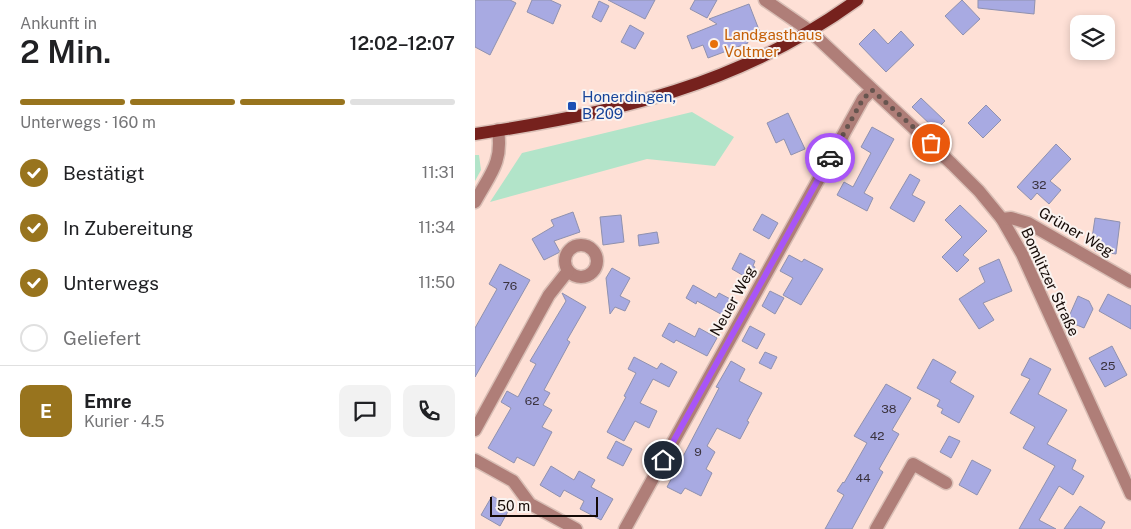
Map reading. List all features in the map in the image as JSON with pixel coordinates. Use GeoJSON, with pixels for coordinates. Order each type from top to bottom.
{"type":"FeatureCollection","features":[{"type":"Feature","properties":{"kind":"main road"},"geometry":{"type":"LineString","coordinates":[[475,134],[578,117],[653,99],[738,69],[810,31],[857,0]]}},
{"type":"Feature","properties":{"kind":"street","name":"Bomlitzer Straße"},"geometry":{"type":"LineString","coordinates":[[765,0],[810,31],[872,90],[912,124],[979,191],[1002,219],[1022,254],[1131,494]]}},
{"type":"Feature","properties":{"kind":"street","name":"Neuer Weg"},"geometry":{"type":"LineString","coordinates":[[625,529],[863,99],[872,90]]}},
{"type":"Feature","properties":{"kind":"street"},"geometry":{"type":"LineString","coordinates":[[475,202],[498,160],[500,144],[497,130]]}},
{"type":"Feature","properties":{"kind":"street","name":"Grüner Weg"},"geometry":{"type":"LineString","coordinates":[[1002,219],[1011,218],[1028,223],[1131,282]]}},
{"type":"Feature","properties":{"kind":"street"},"geometry":{"type":"LineString","coordinates":[[475,430],[549,294],[568,271]]}},
{"type":"Feature","properties":{"kind":"street"},"geometry":{"type":"LineString","coordinates":[[475,460],[513,481],[531,504],[576,529]]}},
{"type":"Feature","properties":{"kind":"street"},"geometry":{"type":"LineString","coordinates":[[877,529],[913,464],[946,483]]}},
{"type":"Feature","properties":{"kind":"green space"},"geometry":{"type":"Polygon","coordinates":[[[692,112],[734,137],[715,166],[647,159],[490,202],[522,153],[692,112]]]}},
{"type":"Feature","properties":{"kind":"green space"},"geometry":{"type":"Polygon","coordinates":[[[475,155],[479,155],[481,170],[475,181],[475,155]]]}},
{"type":"Feature","properties":{"kind":"building"},"geometry":{"type":"Polygon","coordinates":[[[475,0],[510,0],[516,3],[490,55],[475,47],[475,0]]]}},
{"type":"Feature","properties":{"kind":"building"},"geometry":{"type":"Polygon","coordinates":[[[532,0],[550,0],[561,5],[553,24],[527,12],[532,0]]]}},
{"type":"Feature","properties":{"kind":"building"},"geometry":{"type":"Polygon","coordinates":[[[608,0],[655,0],[645,19],[608,0]]]}},
{"type":"Feature","properties":{"kind":"building"},"geometry":{"type":"Polygon","coordinates":[[[695,0],[717,0],[707,18],[690,9],[695,0]]]}},
{"type":"Feature","properties":{"kind":"building"},"geometry":{"type":"Polygon","coordinates":[[[962,0],[980,19],[963,35],[945,16],[962,0]]]}},
{"type":"Feature","properties":{"kind":"building"},"geometry":{"type":"Polygon","coordinates":[[[978,0],[1035,0],[1034,14],[978,8],[978,0]]]}},
{"type":"Feature","properties":{"kind":"building"},"geometry":{"type":"Polygon","coordinates":[[[599,1],[609,6],[601,22],[592,17],[599,1]]]}},
{"type":"Feature","properties":{"kind":"building"},"geometry":{"type":"Polygon","coordinates":[[[749,4],[761,35],[747,40],[748,43],[708,58],[703,45],[692,49],[687,36],[717,24],[709,19],[749,4]]]}},
{"type":"Feature","properties":{"kind":"building"},"geometry":{"type":"Polygon","coordinates":[[[630,25],[644,33],[635,49],[621,42],[630,25]]]}},
{"type":"Feature","properties":{"kind":"building"},"geometry":{"type":"Polygon","coordinates":[[[874,29],[888,44],[901,31],[914,45],[886,72],[859,44],[874,29]]]}},
{"type":"Feature","properties":{"kind":"building"},"geometry":{"type":"Polygon","coordinates":[[[921,98],[945,121],[936,130],[912,107],[921,98]]]}},
{"type":"Feature","properties":{"kind":"building"},"geometry":{"type":"Polygon","coordinates":[[[986,105],[1001,120],[983,138],[968,123],[986,105]]]}},
{"type":"Feature","properties":{"kind":"building"},"geometry":{"type":"Polygon","coordinates":[[[788,113],[805,149],[791,155],[784,139],[776,143],[767,123],[788,113]]]}},
{"type":"Feature","properties":{"kind":"building"},"geometry":{"type":"Polygon","coordinates":[[[872,127],[894,139],[864,193],[873,198],[867,211],[837,195],[844,182],[853,187],[871,153],[861,147],[872,127]]]}},
{"type":"Feature","properties":{"kind":"building"},"geometry":{"type":"Polygon","coordinates":[[[1056,144],[1071,159],[1050,181],[1061,190],[1049,204],[1037,193],[1031,200],[1017,187],[1056,144]]]}},
{"type":"Feature","properties":{"kind":"building"},"geometry":{"type":"Polygon","coordinates":[[[910,174],[920,180],[912,195],[925,202],[914,222],[890,208],[910,174]]]}},
{"type":"Feature","properties":{"kind":"building"},"geometry":{"type":"Polygon","coordinates":[[[960,205],[987,231],[963,255],[969,260],[957,272],[942,257],[962,237],[945,220],[960,205]]]}},
{"type":"Feature","properties":{"kind":"building"},"geometry":{"type":"Polygon","coordinates":[[[573,212],[580,232],[554,241],[560,252],[544,260],[532,239],[554,226],[551,220],[573,212]]]}},
{"type":"Feature","properties":{"kind":"building"},"geometry":{"type":"Polygon","coordinates":[[[762,214],[778,223],[769,239],[753,230],[762,214]]]}},
{"type":"Feature","properties":{"kind":"building"},"geometry":{"type":"Polygon","coordinates":[[[621,215],[624,242],[603,245],[600,217],[621,215]]]}},
{"type":"Feature","properties":{"kind":"building"},"geometry":{"type":"Polygon","coordinates":[[[1095,218],[1120,222],[1116,254],[1095,251],[1096,245],[1091,245],[1095,218]]]}},
{"type":"Feature","properties":{"kind":"building"},"geometry":{"type":"Polygon","coordinates":[[[657,232],[659,243],[639,246],[638,235],[657,232]]]}},
{"type":"Feature","properties":{"kind":"building"},"geometry":{"type":"Polygon","coordinates":[[[740,253],[755,261],[753,266],[755,267],[749,279],[732,269],[740,253]]]}},
{"type":"Feature","properties":{"kind":"building"},"geometry":{"type":"Polygon","coordinates":[[[789,255],[802,262],[804,259],[823,269],[801,305],[783,295],[793,278],[780,271],[789,255]]]}},
{"type":"Feature","properties":{"kind":"building"},"geometry":{"type":"Polygon","coordinates":[[[999,259],[1012,291],[983,303],[994,320],[979,329],[959,299],[985,282],[979,268],[999,259]]]}},
{"type":"Feature","properties":{"kind":"building"},"geometry":{"type":"Polygon","coordinates":[[[500,264],[530,280],[475,377],[475,328],[497,289],[489,284],[500,264]]]}},
{"type":"Feature","properties":{"kind":"building"},"geometry":{"type":"Polygon","coordinates":[[[612,268],[630,278],[620,296],[630,301],[625,311],[615,307],[610,314],[606,278],[612,268]]]}},
{"type":"Feature","properties":{"kind":"building"},"geometry":{"type":"Polygon","coordinates":[[[693,285],[716,298],[719,293],[734,301],[731,306],[734,308],[728,318],[697,301],[696,304],[686,298],[693,285]]]}},
{"type":"Feature","properties":{"kind":"building"},"geometry":{"type":"Polygon","coordinates":[[[770,291],[784,298],[775,314],[762,306],[770,291]]]}},
{"type":"Feature","properties":{"kind":"building"},"geometry":{"type":"Polygon","coordinates":[[[562,293],[586,307],[567,340],[570,342],[544,390],[550,393],[543,405],[552,410],[542,427],[552,432],[534,466],[517,457],[514,463],[488,448],[511,408],[501,402],[507,391],[518,397],[536,364],[530,361],[566,301],[562,293]]]}},
{"type":"Feature","properties":{"kind":"building"},"geometry":{"type":"Polygon","coordinates":[[[1108,294],[1131,306],[1131,329],[1099,311],[1108,294]]]}},
{"type":"Feature","properties":{"kind":"building"},"geometry":{"type":"Polygon","coordinates":[[[1078,296],[1089,301],[1093,309],[1084,328],[1067,321],[1078,296]]]}},
{"type":"Feature","properties":{"kind":"building"},"geometry":{"type":"Polygon","coordinates":[[[669,323],[695,337],[699,328],[717,338],[707,356],[676,340],[674,343],[662,336],[669,323]]]}},
{"type":"Feature","properties":{"kind":"building"},"geometry":{"type":"Polygon","coordinates":[[[750,326],[765,334],[757,349],[742,341],[750,326]]]}},
{"type":"Feature","properties":{"kind":"building"},"geometry":{"type":"Polygon","coordinates":[[[1112,346],[1127,375],[1105,387],[1089,358],[1112,346]]]}},
{"type":"Feature","properties":{"kind":"building"},"geometry":{"type":"Polygon","coordinates":[[[765,352],[777,357],[771,369],[759,363],[765,352]]]}},
{"type":"Feature","properties":{"kind":"building"},"geometry":{"type":"Polygon","coordinates":[[[634,357],[657,369],[661,363],[677,372],[669,387],[653,379],[640,403],[657,411],[649,428],[635,421],[624,441],[607,432],[626,397],[624,396],[636,373],[628,369],[634,357]]]}},
{"type":"Feature","properties":{"kind":"building"},"geometry":{"type":"Polygon","coordinates":[[[1030,358],[1051,369],[1038,394],[1067,410],[1047,444],[1076,460],[1072,469],[1084,476],[1073,495],[1059,486],[1039,520],[1056,529],[1019,529],[1055,466],[1023,448],[1035,427],[1010,413],[1030,379],[1021,375],[1030,358]]]}},
{"type":"Feature","properties":{"kind":"building"},"geometry":{"type":"Polygon","coordinates":[[[933,359],[956,372],[950,382],[974,396],[959,423],[941,413],[943,409],[937,406],[940,400],[917,388],[933,359]]]}},
{"type":"Feature","properties":{"kind":"building"},"geometry":{"type":"Polygon","coordinates":[[[731,361],[745,369],[739,381],[762,393],[740,439],[717,428],[707,446],[715,452],[706,469],[712,473],[701,496],[685,488],[681,494],[667,487],[719,388],[716,387],[731,361]]]}},
{"type":"Feature","properties":{"kind":"building"},"geometry":{"type":"Polygon","coordinates":[[[886,384],[911,398],[892,430],[899,434],[879,469],[883,472],[852,529],[825,529],[844,495],[837,491],[844,483],[867,443],[854,436],[886,384]]]}},
{"type":"Feature","properties":{"kind":"building"},"geometry":{"type":"Polygon","coordinates":[[[949,436],[960,441],[951,458],[940,452],[949,436]]]}},
{"type":"Feature","properties":{"kind":"building"},"geometry":{"type":"Polygon","coordinates":[[[616,441],[632,449],[623,466],[607,458],[616,441]]]}},
{"type":"Feature","properties":{"kind":"building"},"geometry":{"type":"Polygon","coordinates":[[[972,460],[991,470],[977,495],[959,485],[972,460]]]}},
{"type":"Feature","properties":{"kind":"building"},"geometry":{"type":"Polygon","coordinates":[[[551,466],[574,480],[579,471],[595,480],[591,487],[613,499],[601,520],[580,509],[584,501],[564,490],[560,497],[540,485],[551,466]]]}},
{"type":"Feature","properties":{"kind":"building"},"geometry":{"type":"Polygon","coordinates":[[[492,496],[511,506],[500,526],[481,515],[492,496]]]}},
{"type":"Feature","properties":{"kind":"building"},"geometry":{"type":"Polygon","coordinates":[[[1080,506],[1105,522],[1101,529],[1064,529],[1080,506]]]}},
{"type":"Feature","properties":{"kind":"way so far"},"geometry":{"type":"LineString","coordinates":[[830,158],[863,99],[872,90],[931,143]]}},
{"type":"Feature","properties":{"kind":"place","name":"Landgasthaus Voltmer"},"geometry":{"type":"Point","coordinates":[714,44]}},
{"type":"Feature","properties":{"kind":"place","name":"Honerdingen, B 209"},"geometry":{"type":"Point","coordinates":[572,106]}},
{"type":"Feature","properties":{"kind":"route"},"geometry":{"type":"LineString","coordinates":[[663,460],[830,158]]}}]}
